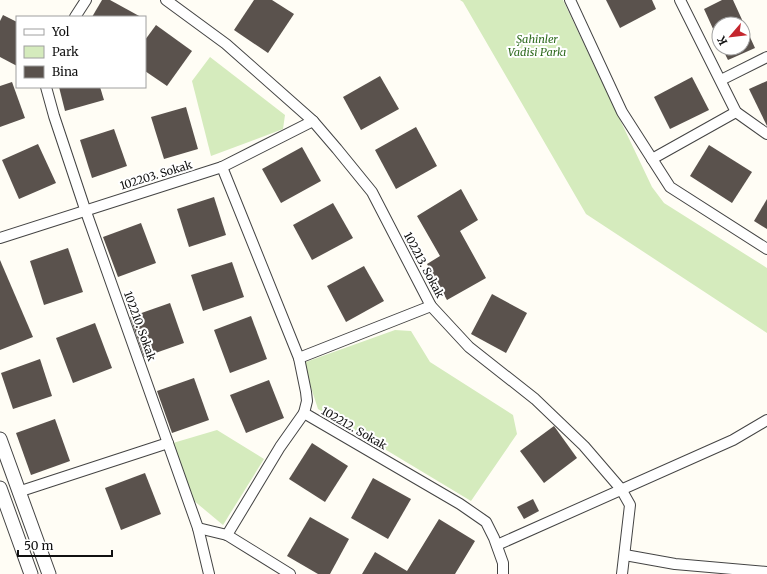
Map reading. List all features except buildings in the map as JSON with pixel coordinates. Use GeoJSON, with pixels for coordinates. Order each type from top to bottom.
{"type":"FeatureCollection","features":[{"type":"Feature","properties":{"kind":"street"},"geometry":{"type":"LineString","coordinates":[[75,16],[86,0]]}},
{"type":"Feature","properties":{"kind":"street","name":"102213. Sokak"},"geometry":{"type":"LineString","coordinates":[[166,0],[226,44],[313,122],[372,192],[431,306],[470,347],[535,399],[584,446],[621,489],[630,505],[622,574]]}},
{"type":"Feature","properties":{"kind":"street"},"geometry":{"type":"LineString","coordinates":[[570,0],[622,112],[670,187],[767,249]]}},
{"type":"Feature","properties":{"kind":"street"},"geometry":{"type":"LineString","coordinates":[[680,0],[736,112],[767,134]]}},
{"type":"Feature","properties":{"kind":"street"},"geometry":{"type":"LineString","coordinates":[[721,80],[767,58]]}},
{"type":"Feature","properties":{"kind":"street","name":"102210. Sokak"},"geometry":{"type":"LineString","coordinates":[[46,88],[54,116],[86,209],[198,528],[209,574]]}},
{"type":"Feature","properties":{"kind":"street"},"geometry":{"type":"LineString","coordinates":[[652,159],[736,112]]}},
{"type":"Feature","properties":{"kind":"street","name":"102203. Sokak"},"geometry":{"type":"LineString","coordinates":[[0,238],[86,209],[222,167],[313,122]]}},
{"type":"Feature","properties":{"kind":"street","name":"102212. Sokak"},"geometry":{"type":"LineString","coordinates":[[222,167],[299,358],[307,401],[304,412],[460,504],[486,522],[497,545],[503,563],[503,574]]}},
{"type":"Feature","properties":{"kind":"street"},"geometry":{"type":"LineString","coordinates":[[299,358],[431,306]]}},
{"type":"Feature","properties":{"kind":"street"},"geometry":{"type":"LineString","coordinates":[[227,535],[304,412]]}},
{"type":"Feature","properties":{"kind":"street"},"geometry":{"type":"LineString","coordinates":[[497,545],[733,440],[767,420]]}},
{"type":"Feature","properties":{"kind":"street"},"geometry":{"type":"LineString","coordinates":[[0,439],[49,574]]}},
{"type":"Feature","properties":{"kind":"street"},"geometry":{"type":"LineString","coordinates":[[18,492],[168,443]]}},
{"type":"Feature","properties":{"kind":"street"},"geometry":{"type":"LineString","coordinates":[[0,488],[31,574]]}},
{"type":"Feature","properties":{"kind":"street"},"geometry":{"type":"LineString","coordinates":[[198,528],[227,535],[290,574]]}},
{"type":"Feature","properties":{"kind":"street"},"geometry":{"type":"LineString","coordinates":[[625,555],[675,564],[767,572]]}},
{"type":"Feature","properties":{"kind":"green space","name":"Şahinler Vadisi Parkı"},"geometry":{"type":"Polygon","coordinates":[[[460,0],[563,0],[652,187],[664,203],[767,268],[767,333],[586,214],[463,2],[460,0]]]}},
{"type":"Feature","properties":{"kind":"green space"},"geometry":{"type":"Polygon","coordinates":[[[210,57],[285,115],[283,129],[211,156],[192,81],[210,57]]]}},
{"type":"Feature","properties":{"kind":"green space"},"geometry":{"type":"Polygon","coordinates":[[[395,330],[411,331],[430,362],[513,415],[517,434],[471,501],[318,409],[303,363],[395,330]]]}},
{"type":"Feature","properties":{"kind":"green space"},"geometry":{"type":"Polygon","coordinates":[[[217,430],[264,459],[223,525],[193,500],[173,443],[217,430]]]}}]}
